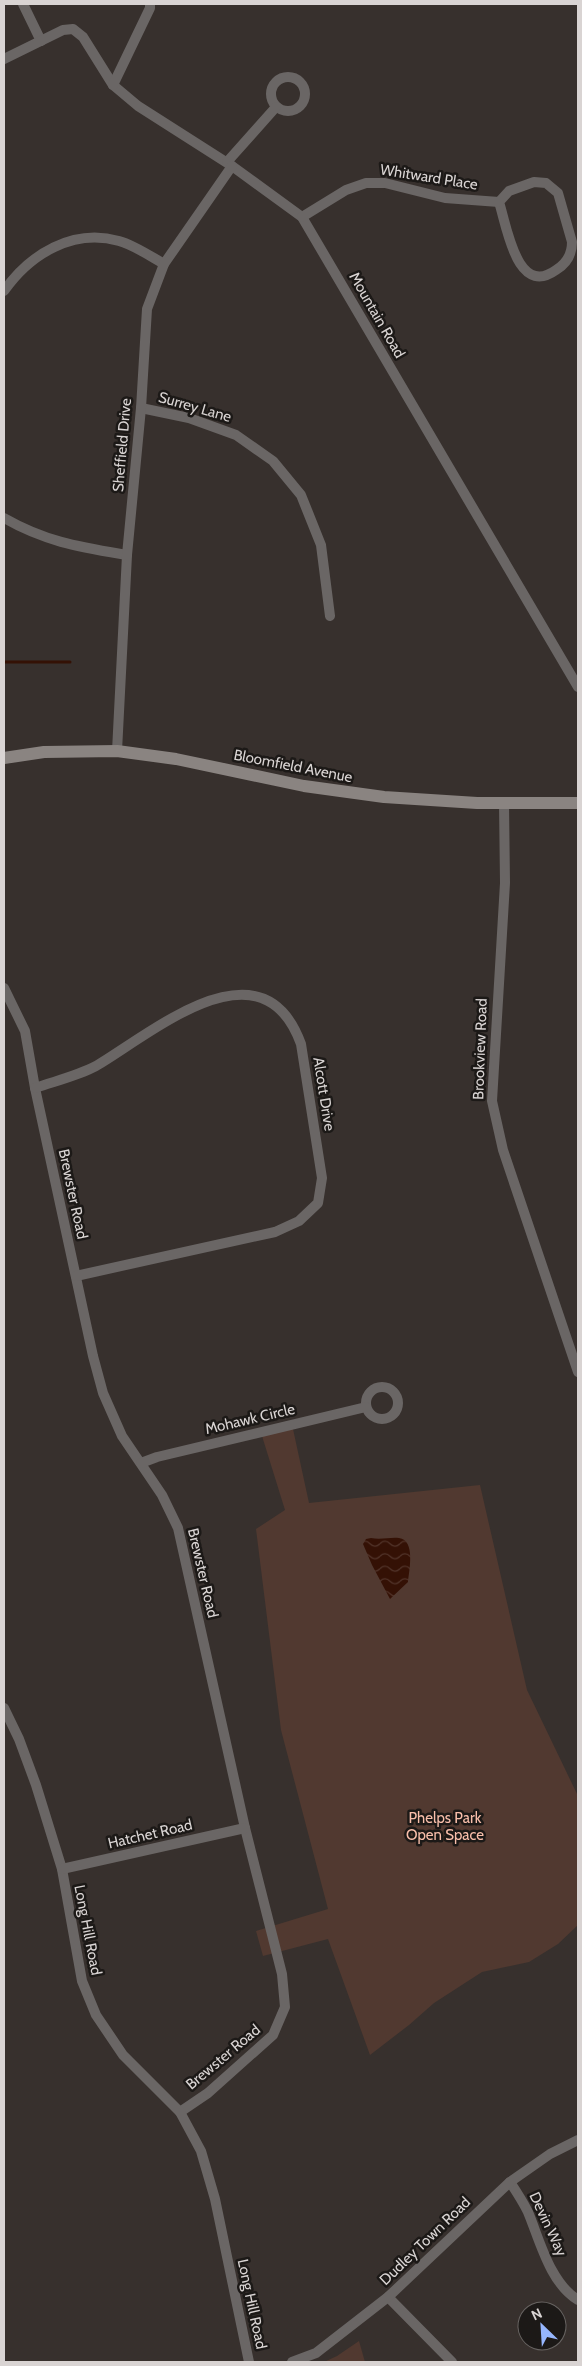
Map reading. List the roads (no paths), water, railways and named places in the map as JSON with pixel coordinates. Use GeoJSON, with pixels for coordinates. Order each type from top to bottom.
{"type":"FeatureCollection","features":[{"type":"Feature","properties":{"kind":"main road","name":"Bloomfield Avenue"},"geometry":{"type":"LineString","coordinates":[[4,758],[44,752],[117,751],[176,759],[304,786],[354,794],[451,802],[578,803]]}},
{"type":"Feature","properties":{"kind":"street"},"geometry":{"type":"LineString","coordinates":[[4,59],[41,41],[23,4]]}},
{"type":"Feature","properties":{"kind":"street"},"geometry":{"type":"LineString","coordinates":[[114,85],[150,8],[150,4]]}},
{"type":"Feature","properties":{"kind":"street","name":"Mountain Road"},"geometry":{"type":"LineString","coordinates":[[41,41],[63,30],[73,29],[83,37],[114,85],[138,106],[229,164],[302,217],[578,687]]}},
{"type":"Feature","properties":{"kind":"street","name":"Sheffield Drive"},"geometry":{"type":"LineString","coordinates":[[117,751],[127,555],[141,408],[147,309],[164,264],[229,164],[276,106]]}},
{"type":"Feature","properties":{"kind":"street"},"geometry":{"type":"LineString","coordinates":[[534,182],[546,183],[553,187],[558,193],[575,250],[555,271],[538,277],[528,274],[518,263],[499,202],[509,191],[534,182]]}},
{"type":"Feature","properties":{"kind":"street","name":"Whitward Place"},"geometry":{"type":"LineString","coordinates":[[302,217],[346,190],[366,183],[385,183],[445,198],[499,202]]}},
{"type":"Feature","properties":{"kind":"street"},"geometry":{"type":"LineString","coordinates":[[4,291],[14,276],[54,245],[87,237],[120,241],[164,264]]}},
{"type":"Feature","properties":{"kind":"street","name":"Surrey Lane"},"geometry":{"type":"LineString","coordinates":[[141,408],[189,418],[236,435],[273,461],[301,495],[321,545],[330,616]]}},
{"type":"Feature","properties":{"kind":"street"},"geometry":{"type":"LineString","coordinates":[[4,518],[20,527],[63,544],[127,555]]}},
{"type":"Feature","properties":{"kind":"street","name":"Brookview Road"},"geometry":{"type":"LineString","coordinates":[[504,803],[505,883],[492,1101],[503,1150],[578,1372]]}},
{"type":"Feature","properties":{"kind":"street","name":"Brewster Road"},"geometry":{"type":"LineString","coordinates":[[4,988],[26,1032],[35,1088],[92,1356],[103,1393],[122,1436],[162,1494],[178,1528],[245,1828],[282,1974],[285,2007],[273,2035],[208,2092],[180,2112]]}},
{"type":"Feature","properties":{"kind":"street","name":"Alcott Drive"},"geometry":{"type":"LineString","coordinates":[[35,1088],[80,1073],[96,1065],[155,1026],[199,1003],[232,996],[259,996],[280,1009],[294,1024],[301,1044],[322,1178],[318,1203],[299,1220],[275,1232],[76,1276]]}},
{"type":"Feature","properties":{"kind":"street","name":"Mohawk Circle"},"geometry":{"type":"LineString","coordinates":[[141,1463],[157,1457],[366,1407]]}},
{"type":"Feature","properties":{"kind":"street","name":"Long Hill Road"},"geometry":{"type":"LineString","coordinates":[[4,1708],[19,1739],[36,1785],[62,1869],[82,1981],[96,2015],[123,2055],[180,2112],[200,2151],[215,2199],[249,2362]]}},
{"type":"Feature","properties":{"kind":"street","name":"Hatchet Road"},"geometry":{"type":"LineString","coordinates":[[62,1869],[245,1828]]}},
{"type":"Feature","properties":{"kind":"street","name":"Dudley Town Road"},"geometry":{"type":"LineString","coordinates":[[292,2362],[316,2353],[388,2297],[510,2182],[550,2154],[578,2140]]}},
{"type":"Feature","properties":{"kind":"street","name":"Devin Way"},"geometry":{"type":"LineString","coordinates":[[510,2182],[527,2210],[546,2259],[560,2282],[578,2300]]}},
{"type":"Feature","properties":{"kind":"street"},"geometry":{"type":"LineString","coordinates":[[388,2297],[452,2362]]}},
{"type":"Feature","properties":{"kind":"water"},"geometry":{"type":"Polygon","coordinates":[[[399,1538],[408,1544],[410,1550],[408,1582],[390,1599],[363,1544],[366,1539],[399,1538]]]}},
{"type":"Feature","properties":{"kind":"waterway"},"geometry":{"type":"LineString","coordinates":[[4,662],[70,662]]}},
{"type":"Feature","properties":{"kind":"park label","name":"Phelps Park Open Space"},"geometry":{"type":"Point","coordinates":[445,1826]}}]}
